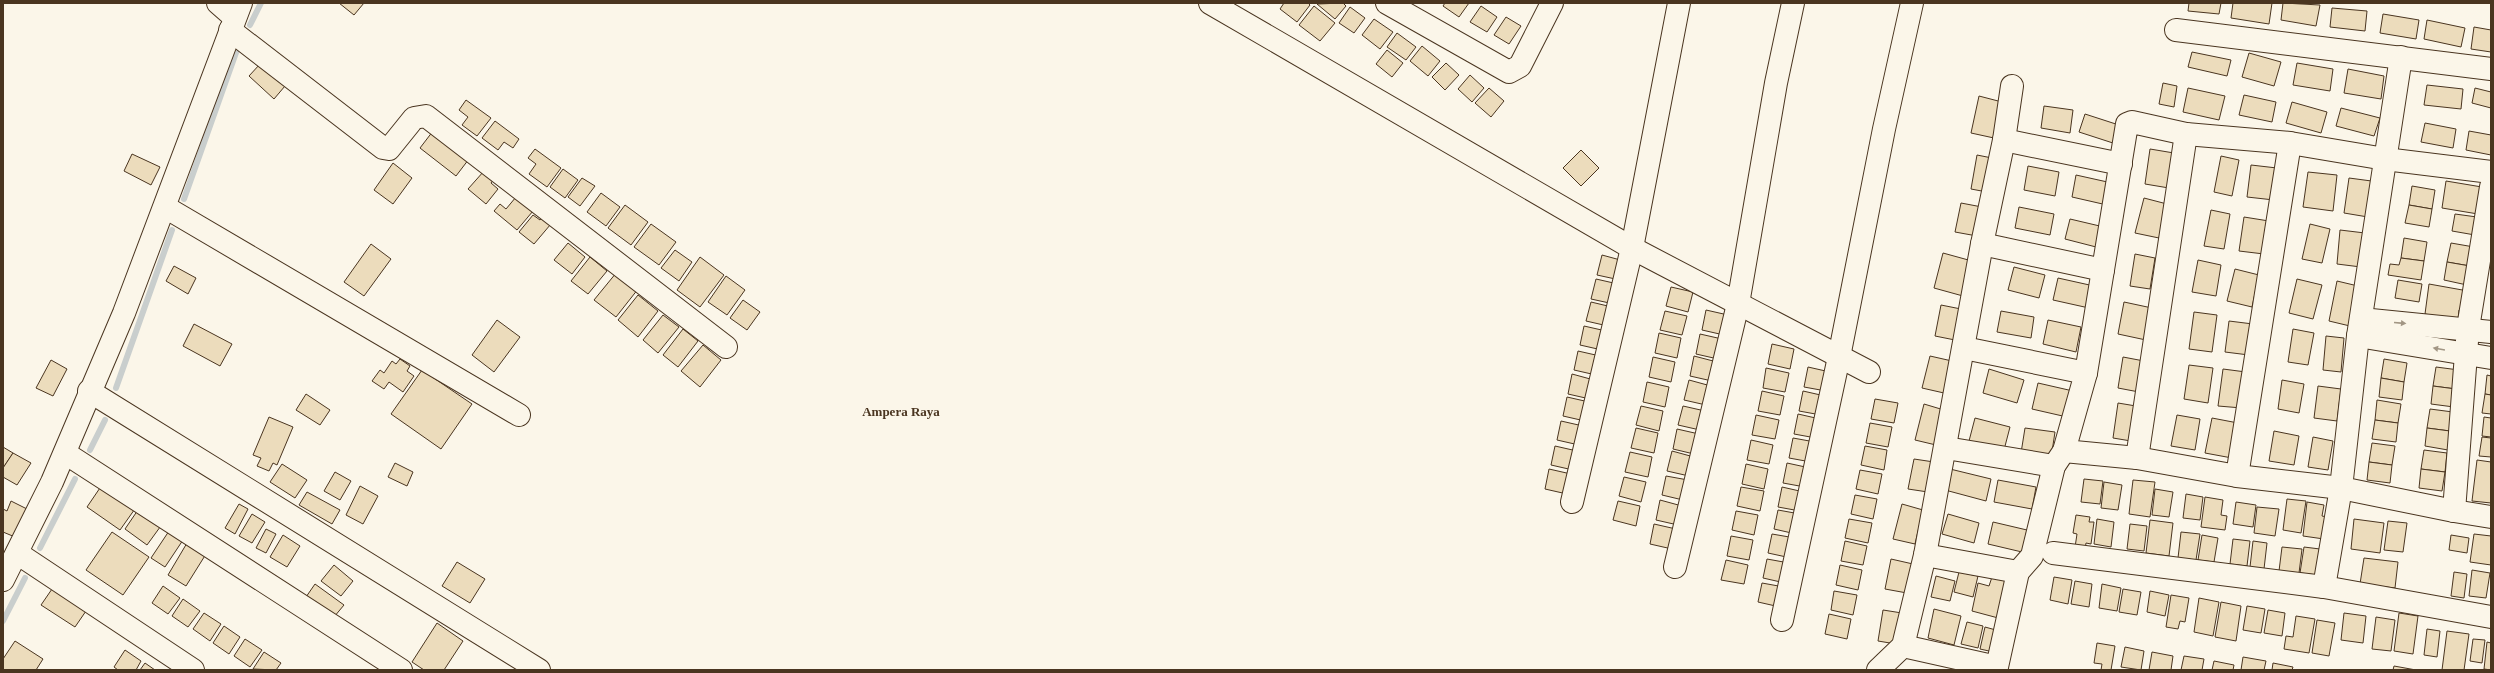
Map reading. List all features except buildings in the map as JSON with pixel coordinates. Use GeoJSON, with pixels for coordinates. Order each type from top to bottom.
{"type":"FeatureCollection","features":[{"type":"Feature","properties":{"kind":"street"},"geometry":{"type":"LineString","coordinates":[[218,3],[384,148],[389,149],[414,118],[426,116],[726,347]]}},
{"type":"Feature","properties":{"kind":"street"},"geometry":{"type":"LineString","coordinates":[[1210,3],[1632,248],[1869,372]]}},
{"type":"Feature","properties":{"kind":"street"},"geometry":{"type":"LineString","coordinates":[[1387,3],[1509,72],[1520,66],[1552,3]]}},
{"type":"Feature","properties":{"kind":"street"},"geometry":{"type":"LineString","coordinates":[[1572,502],[1632,248],[1679,3]]}},
{"type":"Feature","properties":{"kind":"street"},"geometry":{"type":"LineString","coordinates":[[1675,567],[1738,304],[1776,82],[1793,3]]}},
{"type":"Feature","properties":{"kind":"street"},"geometry":{"type":"LineString","coordinates":[[1782,620],[1840,357],[1884,129],[1912,3]]}},
{"type":"Feature","properties":{"kind":"street"},"geometry":{"type":"LineString","coordinates":[[192,670],[8,566],[65,454],[89,392],[124,313],[235,17]]}},
{"type":"Feature","properties":{"kind":"street"},"geometry":{"type":"LineString","coordinates":[[2176,30],[2402,57],[2491,70]]}},
{"type":"Feature","properties":{"kind":"street"},"geometry":{"type":"LineString","coordinates":[[2324,588],[2341,488],[2360,328],[2402,57]]}},
{"type":"Feature","properties":{"kind":"street"},"geometry":{"type":"LineString","coordinates":[[1878,670],[1903,646],[1925,555],[1946,448],[1982,244],[2004,140],[2012,86]]}},
{"type":"Feature","properties":{"kind":"street"},"geometry":{"type":"LineString","coordinates":[[1903,646],[1997,667],[2018,572],[2032,556],[2059,458],[2086,373],[2129,122],[2186,134],[2290,143],[2385,159],[2491,172]]}},
{"type":"Feature","properties":{"kind":"street"},"geometry":{"type":"LineString","coordinates":[[2138,458],[2186,134]]}},
{"type":"Feature","properties":{"kind":"street"},"geometry":{"type":"LineString","coordinates":[[2004,140],[2121,164]]}},
{"type":"Feature","properties":{"kind":"street"},"geometry":{"type":"LineString","coordinates":[[2237,476],[2290,143]]}},
{"type":"Feature","properties":{"kind":"street"},"geometry":{"type":"LineString","coordinates":[[2454,511],[2468,328],[2491,187]]}},
{"type":"Feature","properties":{"kind":"street"},"geometry":{"type":"LineString","coordinates":[[165,207],[519,415]]}},
{"type":"Feature","properties":{"kind":"street"},"geometry":{"type":"LineString","coordinates":[[1982,244],[2103,270]]}},
{"type":"Feature","properties":{"kind":"street"},"geometry":{"type":"LineString","coordinates":[[2360,328],[2468,328],[2491,332]]}},
{"type":"Feature","properties":{"kind":"street"},"geometry":{"type":"LineString","coordinates":[[2360,328],[2466,354],[2491,358]]}},
{"type":"Feature","properties":{"kind":"street"},"geometry":{"type":"LineString","coordinates":[[1964,348],[2086,373]]}},
{"type":"Feature","properties":{"kind":"street"},"geometry":{"type":"LineString","coordinates":[[89,392],[539,670]]}},
{"type":"Feature","properties":{"kind":"street"},"geometry":{"type":"LineString","coordinates":[[1946,448],[2059,458],[2138,458],[2237,476],[2341,488],[2454,511],[2491,516]]}},
{"type":"Feature","properties":{"kind":"street"},"geometry":{"type":"LineString","coordinates":[[65,454],[401,670]]}},
{"type":"Feature","properties":{"kind":"street"},"geometry":{"type":"LineString","coordinates":[[2053,553],[2324,588],[2491,616]]}},
{"type":"Feature","properties":{"kind":"street"},"geometry":{"type":"LineString","coordinates":[[1925,555],[2018,572]]}},
{"type":"Feature","properties":{"kind":"waterway"},"geometry":{"type":"LineString","coordinates":[[250,25],[261,3]]}},
{"type":"Feature","properties":{"kind":"waterway"},"geometry":{"type":"LineString","coordinates":[[184,199],[238,47]]}},
{"type":"Feature","properties":{"kind":"waterway"},"geometry":{"type":"LineString","coordinates":[[116,388],[172,230]]}},
{"type":"Feature","properties":{"kind":"waterway"},"geometry":{"type":"LineString","coordinates":[[90,450],[105,420]]}},
{"type":"Feature","properties":{"kind":"waterway"},"geometry":{"type":"LineString","coordinates":[[40,548],[75,479]]}},
{"type":"Feature","properties":{"kind":"waterway"},"geometry":{"type":"LineString","coordinates":[[3,621],[25,578]]}},
{"type":"Feature","properties":{"kind":"district","name":"Ampera Raya"},"geometry":{"type":"Point","coordinates":[901,411]}}]}
